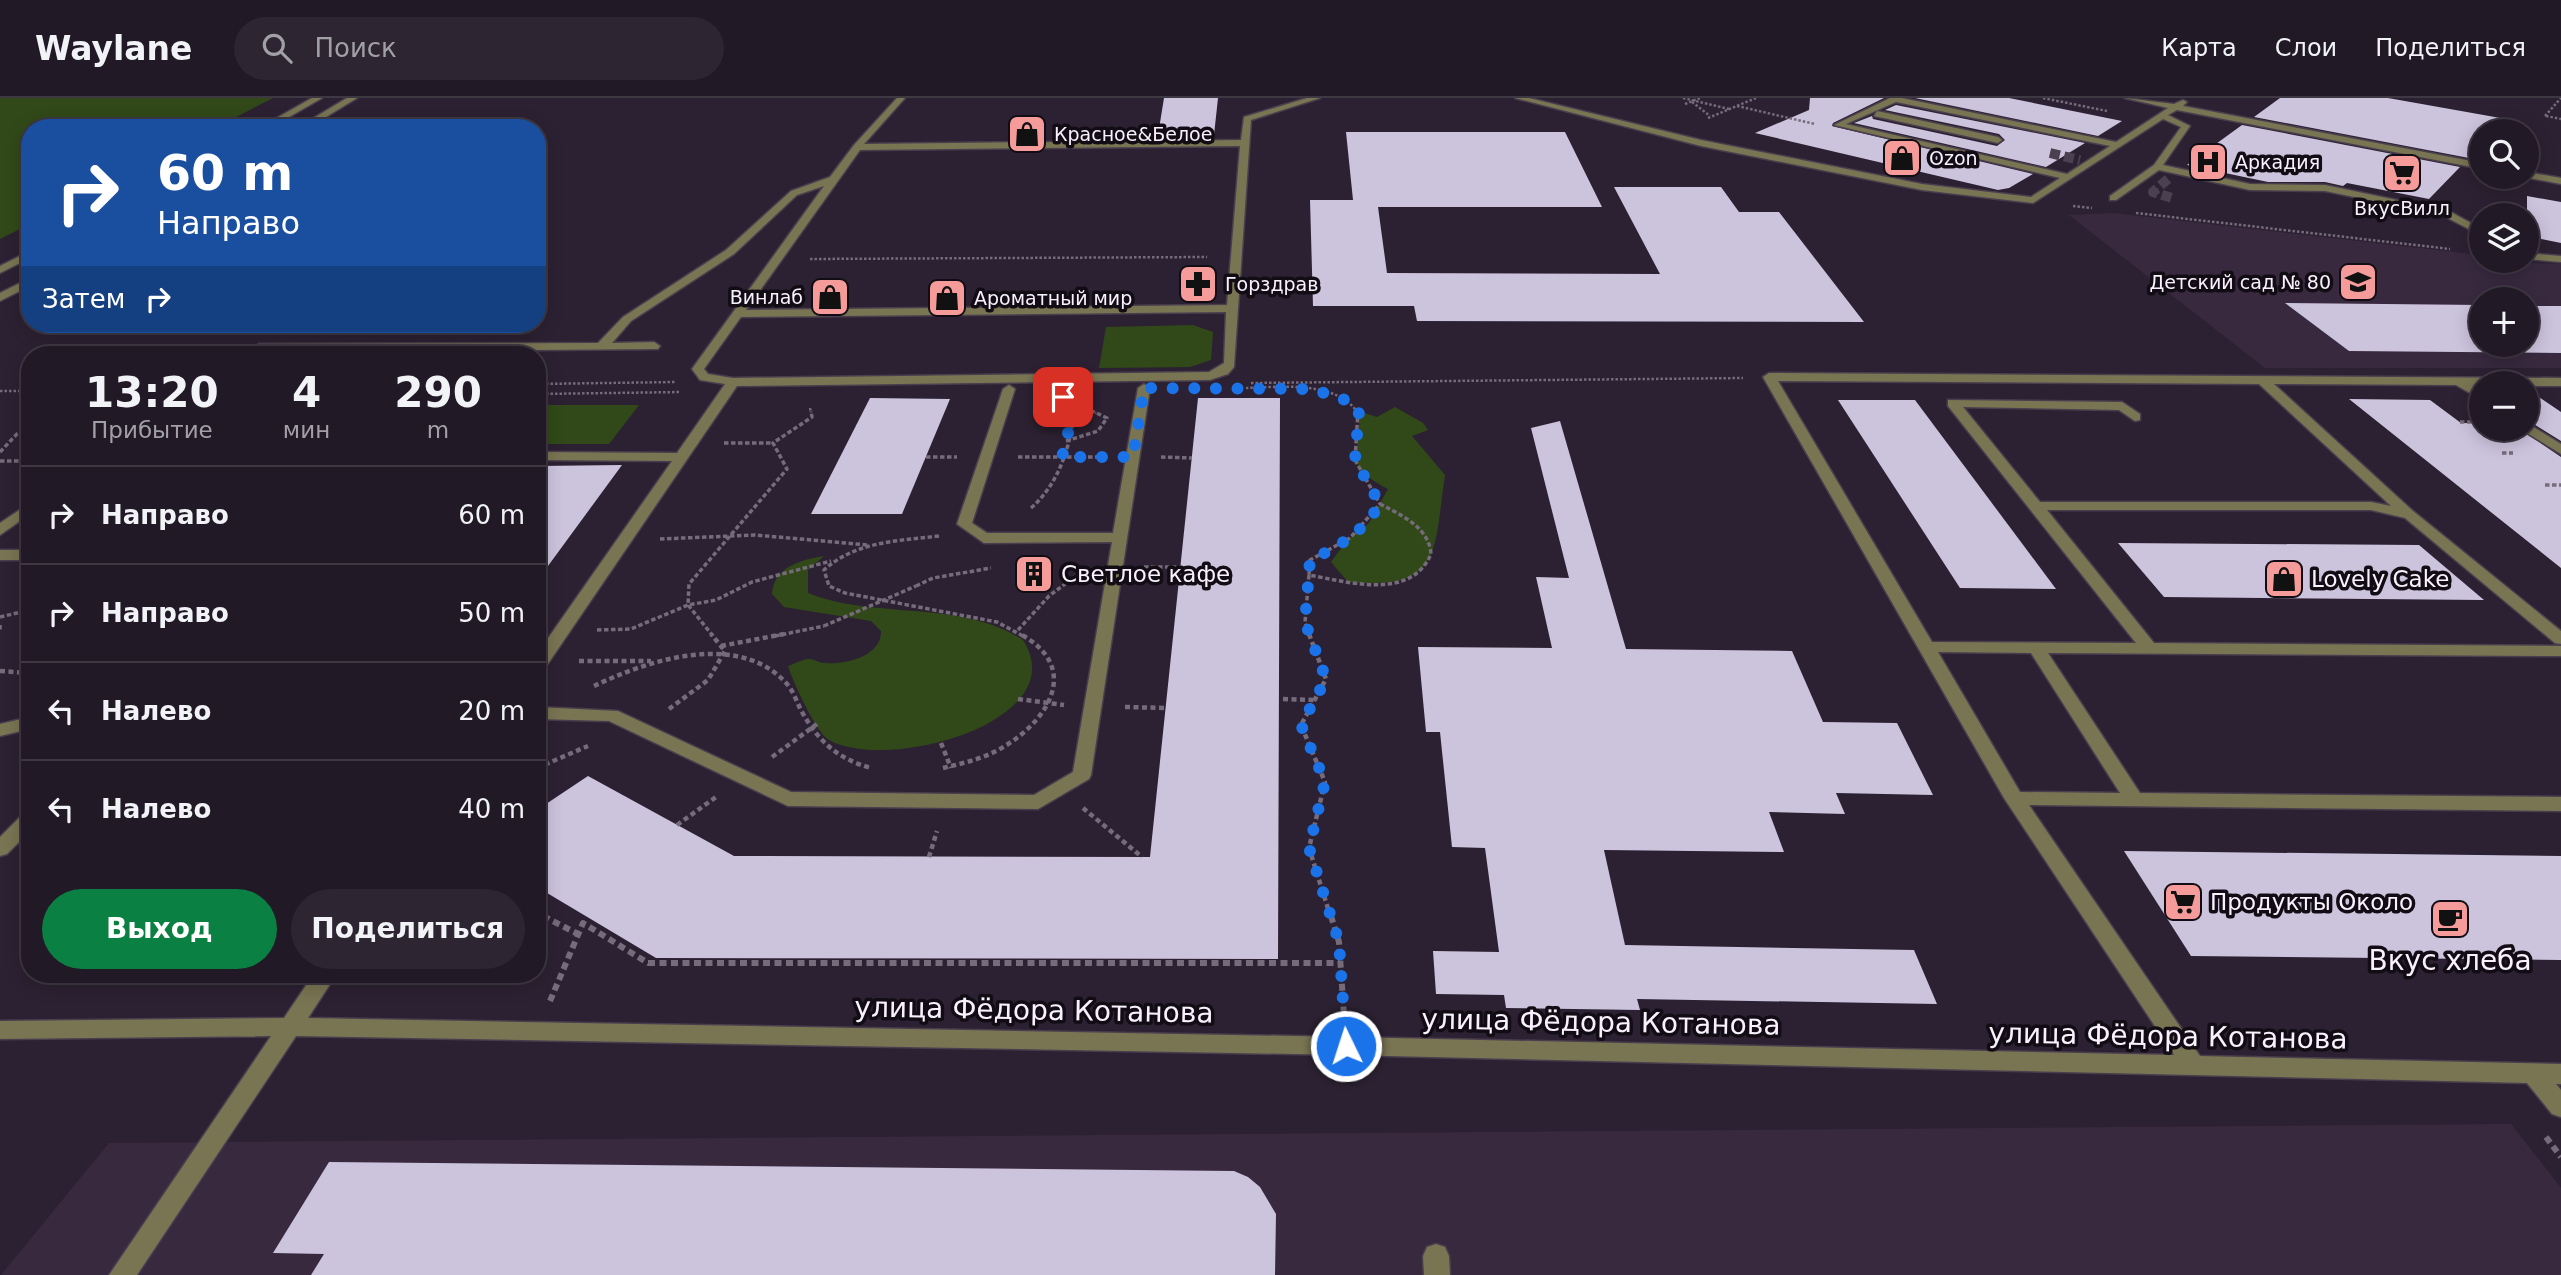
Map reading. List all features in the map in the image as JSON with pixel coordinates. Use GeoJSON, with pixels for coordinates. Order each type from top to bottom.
{"type":"FeatureCollection","features":[{"type":"Feature","properties":{"kind":"street"},"geometry":{"type":"LineString","coordinates":[[280,119],[318,98]]}},
{"type":"Feature","properties":{"kind":"street"},"geometry":{"type":"LineString","coordinates":[[316,119],[353,98]]}},
{"type":"Feature","properties":{"kind":"street"},"geometry":{"type":"LineString","coordinates":[[901,98],[857,147],[698,369],[704,377],[726,385],[1210,376],[1224,371],[1230,364],[1247,119],[1316,98]]}},
{"type":"Feature","properties":{"kind":"street"},"geometry":{"type":"LineString","coordinates":[[1519,98],[1700,143],[1957,192],[2033,200],[2068,177],[2087,160],[2118,145],[2180,105]]}},
{"type":"Feature","properties":{"kind":"street"},"geometry":{"type":"LineString","coordinates":[[2129,98],[2469,157]]}},
{"type":"Feature","properties":{"kind":"street"},"geometry":{"type":"LineString","coordinates":[[2160,98],[2180,105],[2469,163]]}},
{"type":"Feature","properties":{"kind":"street"},"geometry":{"type":"LineString","coordinates":[[2068,177],[1838,125],[1895,99],[2118,145]]}},
{"type":"Feature","properties":{"kind":"street"},"geometry":{"type":"LineString","coordinates":[[1877,114],[1998,140]]}},
{"type":"Feature","properties":{"kind":"street"},"geometry":{"type":"LineString","coordinates":[[2113,198],[2157,167],[2186,126],[2160,118]]}},
{"type":"Feature","properties":{"kind":"street"},"geometry":{"type":"LineString","coordinates":[[1971,155],[2024,125]]}},
{"type":"Feature","properties":{"kind":"street"},"geometry":{"type":"LineString","coordinates":[[857,147],[1245,143]]}},
{"type":"Feature","properties":{"kind":"street"},"geometry":{"type":"LineString","coordinates":[[2157,167],[2250,187],[2325,188],[2445,213],[2469,226]]}},
{"type":"Feature","properties":{"kind":"street"},"geometry":{"type":"LineString","coordinates":[[2539,170],[2561,174]]}},
{"type":"Feature","properties":{"kind":"street"},"geometry":{"type":"LineString","coordinates":[[2168,179],[2179,172]]}},
{"type":"Feature","properties":{"kind":"street"},"geometry":{"type":"LineString","coordinates":[[2539,176],[2561,181]]}},
{"type":"Feature","properties":{"kind":"street"},"geometry":{"type":"LineString","coordinates":[[602,346],[627,319],[722,258],[794,193],[835,179]]}},
{"type":"Feature","properties":{"kind":"street"},"geometry":{"type":"LineString","coordinates":[[2539,257],[2561,259]]}},
{"type":"Feature","properties":{"kind":"street"},"geometry":{"type":"LineString","coordinates":[[0,270],[21,259]]}},
{"type":"Feature","properties":{"kind":"street"},"geometry":{"type":"LineString","coordinates":[[0,298],[21,286]]}},
{"type":"Feature","properties":{"kind":"street"},"geometry":{"type":"LineString","coordinates":[[737,314],[1232,308]]}},
{"type":"Feature","properties":{"kind":"street"},"geometry":{"type":"LineString","coordinates":[[546,346],[654,345]]}},
{"type":"Feature","properties":{"kind":"street"},"geometry":{"type":"LineString","coordinates":[[1769,377],[2561,382]]}},
{"type":"Feature","properties":{"kind":"street"},"geometry":{"type":"LineString","coordinates":[[1769,377],[2014,798],[2195,1067]]}},
{"type":"Feature","properties":{"kind":"street"},"geometry":{"type":"LineString","coordinates":[[1936,377],[1953,403],[2149,648]]}},
{"type":"Feature","properties":{"kind":"street"},"geometry":{"type":"LineString","coordinates":[[2260,378],[2410,515],[2561,639]]}},
{"type":"Feature","properties":{"kind":"street"},"geometry":{"type":"LineString","coordinates":[[2457,380],[2469,388]]}},
{"type":"Feature","properties":{"kind":"street"},"geometry":{"type":"LineString","coordinates":[[546,654],[690,444],[726,385]]}},
{"type":"Feature","properties":{"kind":"street"},"geometry":{"type":"LineString","coordinates":[[546,713],[612,715],[788,799],[1038,802],[1082,775],[1144,388]]}},
{"type":"Feature","properties":{"kind":"street"},"geometry":{"type":"LineString","coordinates":[[1009,389],[964,524],[984,538],[1120,537]]}},
{"type":"Feature","properties":{"kind":"street"},"geometry":{"type":"LineString","coordinates":[[1953,403],[2122,406],[2135,417]]}},
{"type":"Feature","properties":{"kind":"street"},"geometry":{"type":"LineString","coordinates":[[2539,435],[2561,450]]}},
{"type":"Feature","properties":{"kind":"street"},"geometry":{"type":"LineString","coordinates":[[546,457],[599,461],[680,457]]}},
{"type":"Feature","properties":{"kind":"street"},"geometry":{"type":"LineString","coordinates":[[2036,506],[2371,506],[2410,515]]}},
{"type":"Feature","properties":{"kind":"street"},"geometry":{"type":"LineString","coordinates":[[0,530],[21,514]]}},
{"type":"Feature","properties":{"kind":"street"},"geometry":{"type":"LineString","coordinates":[[0,555],[21,555]]}},
{"type":"Feature","properties":{"kind":"street"},"geometry":{"type":"LineString","coordinates":[[1928,647],[2561,652]]}},
{"type":"Feature","properties":{"kind":"street"},"geometry":{"type":"LineString","coordinates":[[2036,648],[2134,799]]}},
{"type":"Feature","properties":{"kind":"street"},"geometry":{"type":"LineString","coordinates":[[0,730],[21,725]]}},
{"type":"Feature","properties":{"kind":"street"},"geometry":{"type":"LineString","coordinates":[[2014,798],[2561,804]]}},
{"type":"Feature","properties":{"kind":"street"},"geometry":{"type":"LineString","coordinates":[[0,849],[21,829]]}},
{"type":"Feature","properties":{"kind":"street"},"geometry":{"type":"LineString","coordinates":[[122,1275],[319,983]]}},
{"type":"Feature","properties":{"kind":"street","name":"улица Фёдора Котанова"},"geometry":{"type":"LineString","coordinates":[[0,1030],[288,1027],[538,1031],[1346,1046],[2561,1074]]}},
{"type":"Feature","properties":{"kind":"street"},"geometry":{"type":"LineString","coordinates":[[2534,1075],[2561,1107]]}},
{"type":"Feature","properties":{"kind":"path"},"geometry":{"type":"LineString","coordinates":[[1683,98],[1730,109]]}},
{"type":"Feature","properties":{"kind":"path"},"geometry":{"type":"LineString","coordinates":[[1685,103],[1700,98]]}},
{"type":"Feature","properties":{"kind":"path"},"geometry":{"type":"LineString","coordinates":[[2043,98],[2160,118]]}},
{"type":"Feature","properties":{"kind":"path"},"geometry":{"type":"LineString","coordinates":[[2561,98],[2545,116],[2561,119]]}},
{"type":"Feature","properties":{"kind":"path"},"geometry":{"type":"LineString","coordinates":[[1693,101],[1710,117]]}},
{"type":"Feature","properties":{"kind":"path"},"geometry":{"type":"LineString","coordinates":[[2069,205],[2096,209]]}},
{"type":"Feature","properties":{"kind":"path"},"geometry":{"type":"LineString","coordinates":[[2134,213],[2469,250]]}},
{"type":"Feature","properties":{"kind":"path"},"geometry":{"type":"LineString","coordinates":[[777,259],[1236,257]]}},
{"type":"Feature","properties":{"kind":"path"},"geometry":{"type":"LineString","coordinates":[[1245,383],[1769,377]]}},
{"type":"Feature","properties":{"kind":"path"},"geometry":{"type":"LineString","coordinates":[[546,384],[726,385]]}},
{"type":"Feature","properties":{"kind":"path"},"geometry":{"type":"LineString","coordinates":[[546,394],[726,385]]}},
{"type":"Feature","properties":{"kind":"path"},"geometry":{"type":"LineString","coordinates":[[1240,388],[1312,389],[1348,401],[1359,411],[1355,460],[1380,504],[1424,533],[1431,547],[1431,559],[1421,573],[1398,583],[1376,584],[1309,575]]}},
{"type":"Feature","properties":{"kind":"path"},"geometry":{"type":"LineString","coordinates":[[0,391],[21,391]]}},
{"type":"Feature","properties":{"kind":"path"},"geometry":{"type":"LineString","coordinates":[[1066,440],[1098,431],[1107,418],[1097,411],[1067,400]]}},
{"type":"Feature","properties":{"kind":"path"},"geometry":{"type":"LineString","coordinates":[[690,444],[773,443],[812,417],[809,403]]}},
{"type":"Feature","properties":{"kind":"path"},"geometry":{"type":"LineString","coordinates":[[1025,512],[1047,495],[1056,480],[1075,405]]}},
{"type":"Feature","properties":{"kind":"path"},"geometry":{"type":"LineString","coordinates":[[0,452],[21,432]]}},
{"type":"Feature","properties":{"kind":"path"},"geometry":{"type":"LineString","coordinates":[[546,764],[635,726],[688,697],[708,680],[725,651],[688,605],[689,584],[787,469],[773,443]]}},
{"type":"Feature","properties":{"kind":"path"},"geometry":{"type":"LineString","coordinates":[[926,457],[1192,457]]}},
{"type":"Feature","properties":{"kind":"path"},"geometry":{"type":"LineString","coordinates":[[0,461],[21,461]]}},
{"type":"Feature","properties":{"kind":"path"},"geometry":{"type":"LineString","coordinates":[[2545,485],[2561,485]]}},
{"type":"Feature","properties":{"kind":"path"},"geometry":{"type":"LineString","coordinates":[[1346,1046],[1339,942],[1309,848],[1325,782],[1301,725],[1326,679],[1305,622],[1310,560],[1348,539],[1369,523],[1380,504]]}},
{"type":"Feature","properties":{"kind":"path"},"geometry":{"type":"LineString","coordinates":[[561,632],[631,629],[688,605],[716,600],[752,582],[832,561],[872,546],[971,531]]}},
{"type":"Feature","properties":{"kind":"path"},"geometry":{"type":"LineString","coordinates":[[624,540],[730,535],[872,546]]}},
{"type":"Feature","properties":{"kind":"path"},"geometry":{"type":"LineString","coordinates":[[832,561],[824,570],[829,586],[845,593],[960,614],[1018,630],[1038,643],[1049,657],[1055,676],[1049,709],[1035,727],[1008,747],[962,765],[937,769]]}},
{"type":"Feature","properties":{"kind":"path"},"geometry":{"type":"LineString","coordinates":[[721,646],[824,626],[933,579],[997,567]]}},
{"type":"Feature","properties":{"kind":"path"},"geometry":{"type":"LineString","coordinates":[[1018,630],[1049,596],[1089,567]]}},
{"type":"Feature","properties":{"kind":"path"},"geometry":{"type":"LineString","coordinates":[[0,617],[21,612]]}},
{"type":"Feature","properties":{"kind":"path"},"geometry":{"type":"LineString","coordinates":[[0,625],[0,631]]}},
{"type":"Feature","properties":{"kind":"path"},"geometry":{"type":"LineString","coordinates":[[546,712],[622,671],[655,661],[692,655],[722,657],[769,670],[785,683],[820,742],[848,760],[880,769]]}},
{"type":"Feature","properties":{"kind":"path"},"geometry":{"type":"LineString","coordinates":[[546,664],[655,661]]}},
{"type":"Feature","properties":{"kind":"path"},"geometry":{"type":"LineString","coordinates":[[0,671],[21,672]]}},
{"type":"Feature","properties":{"kind":"path"},"geometry":{"type":"LineString","coordinates":[[1283,699],[1315,699]]}},
{"type":"Feature","properties":{"kind":"path"},"geometry":{"type":"LineString","coordinates":[[1060,789],[1142,857]]}},
{"type":"Feature","properties":{"kind":"path"},"geometry":{"type":"LineString","coordinates":[[546,918],[578,934]]}},
{"type":"Feature","properties":{"kind":"path"},"geometry":{"type":"LineString","coordinates":[[538,1031],[583,923],[648,963],[1340,962]]}},
{"type":"Feature","properties":{"kind":"path"},"geometry":{"type":"LineString","coordinates":[[2545,1136],[2561,1157]]}},
{"type":"Feature","properties":{"kind":"shaded area","name":"Детский сад № 80"},"geometry":{"type":"Polygon","coordinates":[[[2113,213],[2469,254],[2469,273],[2539,273],[2539,263],[2561,264],[2561,368],[2265,368],[2069,215],[2113,213]]]}},
{"type":"Feature","properties":{"kind":"shaded area"},"geometry":{"type":"Polygon","coordinates":[[[2511,1124],[2561,1188],[2561,1275],[1,1275],[109,1143],[2511,1124]]]}},
{"type":"Feature","properties":{"kind":"green space"},"geometry":{"type":"Polygon","coordinates":[[[0,98],[273,98],[232,119],[21,119],[21,228],[0,239],[0,98]]]}},
{"type":"Feature","properties":{"kind":"green space"},"geometry":{"type":"Polygon","coordinates":[[[1193,325],[1213,332],[1211,360],[1190,367],[1099,368],[1106,327],[1193,325]]]}},
{"type":"Feature","properties":{"kind":"green space"},"geometry":{"type":"Polygon","coordinates":[[[546,405],[639,405],[609,444],[546,444],[546,405]]]}},
{"type":"Feature","properties":{"kind":"green space"},"geometry":{"type":"Polygon","coordinates":[[[1395,407],[1423,423],[1428,430],[1412,436],[1445,475],[1434,546],[1428,561],[1417,572],[1402,580],[1379,583],[1348,582],[1331,562],[1348,539],[1369,523],[1388,489],[1362,471],[1358,464],[1358,411],[1377,417],[1395,407]]]}},
{"type":"Feature","properties":{"kind":"green space"},"geometry":{"type":"Polygon","coordinates":[[[824,556],[808,570],[808,593],[861,606],[972,619],[998,627],[1023,640],[1032,669],[1023,694],[1000,716],[968,733],[930,744],[892,750],[857,748],[829,740],[812,718],[788,666],[807,659],[833,663],[861,657],[875,647],[880,640],[881,631],[871,621],[784,607],[772,594],[783,571],[806,560],[824,556]]]}},
{"type":"Feature","properties":{"kind":"building"},"geometry":{"type":"Polygon","coordinates":[[[1164,98],[1218,98],[1214,135],[1158,135],[1164,98]]]}},
{"type":"Feature","properties":{"kind":"building"},"geometry":{"type":"Polygon","coordinates":[[[1810,98],[1884,98],[1833,123],[1832,126],[2033,174],[2009,188],[1998,190],[1755,133],[1809,110],[1810,98]]]}},
{"type":"Feature","properties":{"kind":"building"},"geometry":{"type":"Polygon","coordinates":[[[1915,98],[2009,98],[2122,121],[2098,136],[1915,98]]]}},
{"type":"Feature","properties":{"kind":"building"},"geometry":{"type":"Polygon","coordinates":[[[2280,98],[2388,98],[2506,119],[2469,119],[2469,158],[2254,117],[2280,98]]]}},
{"type":"Feature","properties":{"kind":"building"},"geometry":{"type":"Polygon","coordinates":[[[1896,105],[2085,143],[2046,167],[1854,123],[1872,116],[1873,119],[1997,146],[2005,140],[1999,134],[1885,110],[1896,105]]]}},
{"type":"Feature","properties":{"kind":"building"},"geometry":{"type":"Polygon","coordinates":[[[2242,125],[2460,167],[2429,199],[2347,183],[2343,186],[2325,182],[2268,182],[2187,165],[2242,125]]]}},
{"type":"Feature","properties":{"kind":"building"},"geometry":{"type":"Polygon","coordinates":[[[1346,132],[1565,132],[1602,207],[1378,207],[1387,273],[1660,274],[1614,187],[1721,187],[1739,212],[1779,212],[1864,322],[1417,321],[1414,306],[1313,306],[1310,200],[1353,200],[1346,132]]]}},
{"type":"Feature","properties":{"kind":"building"},"geometry":{"type":"Polygon","coordinates":[[[2527,196],[2561,202],[2561,243],[2539,238],[2539,203],[2527,203],[2527,196]]]}},
{"type":"Feature","properties":{"kind":"building"},"geometry":{"type":"Polygon","coordinates":[[[2285,303],[2469,305],[2469,352],[2349,351],[2285,303]]]}},
{"type":"Feature","properties":{"kind":"building"},"geometry":{"type":"Polygon","coordinates":[[[2539,306],[2561,306],[2561,353],[2539,353],[2539,306]]]}},
{"type":"Feature","properties":{"kind":"building"},"geometry":{"type":"Polygon","coordinates":[[[2539,397],[2561,412],[2561,441],[2539,427],[2539,397]]]}},
{"type":"Feature","properties":{"kind":"building"},"geometry":{"type":"Polygon","coordinates":[[[870,398],[950,399],[902,514],[811,514],[870,398]]]}},
{"type":"Feature","properties":{"kind":"building"},"geometry":{"type":"Polygon","coordinates":[[[1198,398],[1280,398],[1278,959],[656,958],[546,892],[546,804],[588,776],[734,856],[1150,857],[1198,398]]]}},
{"type":"Feature","properties":{"kind":"building"},"geometry":{"type":"Polygon","coordinates":[[[2349,399],[2430,400],[2461,423],[2469,423],[2469,441],[2538,441],[2561,457],[2561,568],[2349,399]]]}},
{"type":"Feature","properties":{"kind":"building"},"geometry":{"type":"Polygon","coordinates":[[[1838,400],[1915,400],[2056,589],[1960,588],[1838,400]]]}},
{"type":"Feature","properties":{"kind":"building"},"geometry":{"type":"Polygon","coordinates":[[[1560,421],[1626,649],[1792,651],[1823,722],[1897,723],[1933,795],[1836,793],[1845,814],[1769,812],[1784,852],[1604,850],[1625,945],[1914,950],[1937,1004],[1637,999],[1640,1010],[1506,1008],[1504,995],[1436,994],[1433,951],[1499,952],[1485,848],[1452,847],[1440,732],[1426,732],[1418,647],[1552,648],[1536,577],[1569,578],[1531,428],[1560,421]]]}},
{"type":"Feature","properties":{"kind":"building"},"geometry":{"type":"Polygon","coordinates":[[[622,465],[546,569],[546,466],[622,465]]]}},
{"type":"Feature","properties":{"kind":"building"},"geometry":{"type":"Polygon","coordinates":[[[2118,543],[2419,545],[2484,600],[2164,597],[2118,543]]]}},
{"type":"Feature","properties":{"kind":"building"},"geometry":{"type":"Polygon","coordinates":[[[2124,851],[2561,856],[2561,960],[2191,956],[2124,851]]]}},
{"type":"Feature","properties":{"kind":"building"},"geometry":{"type":"Polygon","coordinates":[[[329,1162],[1234,1171],[1248,1177],[1260,1187],[1276,1214],[1275,1275],[311,1275],[324,1254],[273,1253],[329,1162]]]}},
{"type":"Feature","properties":{"kind":"tunnel"},"geometry":{"type":"LineString","coordinates":[[2050,153],[2080,160]]}},
{"type":"Feature","properties":{"kind":"tunnel"},"geometry":{"type":"LineString","coordinates":[[2168,179],[2153,192],[2175,199]]}},
{"type":"Feature","properties":{"kind":"place","name":"Красное&Белое"},"geometry":{"type":"Point","coordinates":[1027,134]}},
{"type":"Feature","properties":{"kind":"place","name":"Ozon"},"geometry":{"type":"Point","coordinates":[1902,158]}},
{"type":"Feature","properties":{"kind":"place","name":"Аркадия"},"geometry":{"type":"Point","coordinates":[2208,162]}},
{"type":"Feature","properties":{"kind":"place","name":"ВкусВилл"},"geometry":{"type":"Point","coordinates":[2402,173]}},
{"type":"Feature","properties":{"kind":"place","name":"Детский сад № 80"},"geometry":{"type":"Point","coordinates":[2358,282]}},
{"type":"Feature","properties":{"kind":"place","name":"Горздрав"},"geometry":{"type":"Point","coordinates":[1198,284]}},
{"type":"Feature","properties":{"kind":"place","name":"Винлаб"},"geometry":{"type":"Point","coordinates":[830,297]}},
{"type":"Feature","properties":{"kind":"place","name":"Ароматный мир"},"geometry":{"type":"Point","coordinates":[947,298]}},
{"type":"Feature","properties":{"kind":"place","name":"Светлое кафе"},"geometry":{"type":"Point","coordinates":[1034,574]}},
{"type":"Feature","properties":{"kind":"place","name":"Lovely Cake"},"geometry":{"type":"Point","coordinates":[2284,579]}},
{"type":"Feature","properties":{"kind":"place","name":"Продукты Около"},"geometry":{"type":"Point","coordinates":[2183,902]}},
{"type":"Feature","properties":{"kind":"place","name":"Вкус хлеба"},"geometry":{"type":"Point","coordinates":[2450,919]}},
{"type":"Feature","properties":{"kind":"route"},"geometry":{"type":"LineString","coordinates":[[1063,397],[1075,405],[1062,457],[1133,457],[1144,388],[1294,387],[1332,394],[1348,401],[1359,411],[1355,460],[1380,504],[1369,523],[1329,551],[1310,560],[1305,622],[1326,679],[1301,725],[1325,782],[1309,848],[1339,942],[1346,1046]]}}]}
